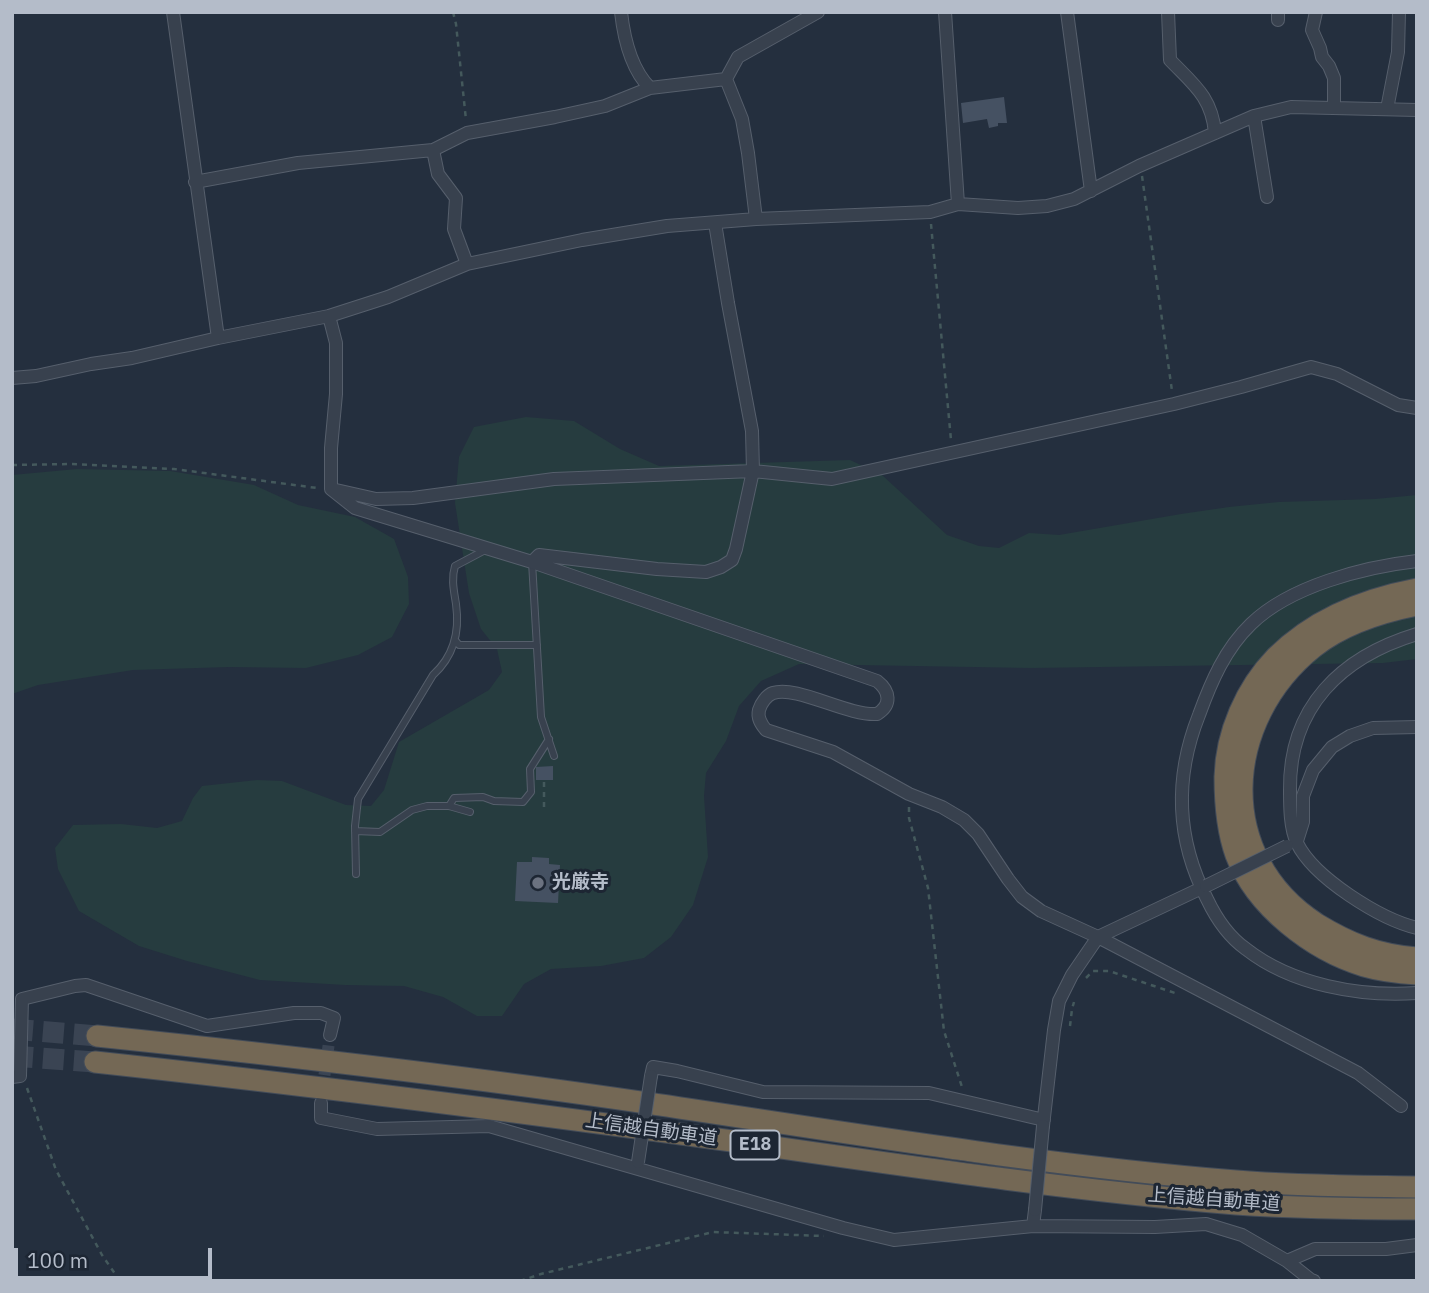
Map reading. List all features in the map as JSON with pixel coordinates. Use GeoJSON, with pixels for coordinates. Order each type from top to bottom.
{"type":"FeatureCollection","features":[{"type":"Feature","properties":{"kind":"highway"},"geometry":{"type":"LineString","coordinates":[[1417,589],[1381,597],[1335,614],[1312,628],[1275,659],[1246,699],[1236,722],[1229,745],[1225,793],[1226,816],[1237,857],[1248,877],[1279,916],[1297,932],[1342,958],[1366,967],[1417,974]]}},
{"type":"Feature","properties":{"kind":"highway"},"geometry":{"type":"LineString","coordinates":[[1417,605],[1372,618],[1336,634],[1316,646],[1283,676],[1252,730],[1246,751],[1242,793],[1248,836],[1255,855],[1265,872],[1293,906],[1349,943],[1392,955],[1417,958]]}},
{"type":"Feature","properties":{"kind":"highway","name":"上信越自動車道"},"geometry":{"type":"LineString","coordinates":[[97,1036],[279,1055],[475,1080],[1146,1173],[1252,1182],[1417,1187]]}},
{"type":"Feature","properties":{"kind":"highway","name":"上信越自動車道"},"geometry":{"type":"LineString","coordinates":[[95,1062],[464,1105],[1056,1185],[1239,1204],[1417,1209]]}},
{"type":"Feature","properties":{"kind":"highway"},"geometry":{"type":"LineString","coordinates":[[1239,1204],[1329,1213],[1417,1216]]}},
{"type":"Feature","properties":{"kind":"street"},"geometry":{"type":"LineString","coordinates":[[173,12],[218,338]]}},
{"type":"Feature","properties":{"kind":"street"},"geometry":{"type":"LineString","coordinates":[[621,12],[632,60],[641,79],[650,88]]}},
{"type":"Feature","properties":{"kind":"street"},"geometry":{"type":"LineString","coordinates":[[945,12],[958,204]]}},
{"type":"Feature","properties":{"kind":"street"},"geometry":{"type":"LineString","coordinates":[[1066,12],[1091,191]]}},
{"type":"Feature","properties":{"kind":"street"},"geometry":{"type":"LineString","coordinates":[[1168,12],[1170,60],[1200,90],[1214,121],[1215,133]]}},
{"type":"Feature","properties":{"kind":"street"},"geometry":{"type":"LineString","coordinates":[[1316,12],[1312,30],[1322,57],[1334,78],[1334,108]]}},
{"type":"Feature","properties":{"kind":"street"},"geometry":{"type":"LineString","coordinates":[[1387,109],[1398,52],[1399,12]]}},
{"type":"Feature","properties":{"kind":"street"},"geometry":{"type":"LineString","coordinates":[[756,219],[742,120],[726,79],[737,57],[812,14]]}},
{"type":"Feature","properties":{"kind":"street"},"geometry":{"type":"LineString","coordinates":[[195,182],[298,163],[433,150],[467,133],[606,106],[650,88],[726,79]]}},
{"type":"Feature","properties":{"kind":"street"},"geometry":{"type":"LineString","coordinates":[[12,377],[36,376],[132,358],[329,316],[388,297],[467,264],[582,240],[667,226],[756,219],[930,212],[958,204],[1018,208],[1047,206],[1074,199],[1139,166],[1254,116],[1291,107],[1417,110]]}},
{"type":"Feature","properties":{"kind":"street"},"geometry":{"type":"LineString","coordinates":[[1254,116],[1266,197]]}},
{"type":"Feature","properties":{"kind":"street"},"geometry":{"type":"LineString","coordinates":[[433,150],[438,174],[456,198],[454,229],[467,264]]}},
{"type":"Feature","properties":{"kind":"street"},"geometry":{"type":"LineString","coordinates":[[532,562],[539,555],[706,572],[732,560],[753,471],[752,431],[715,223]]}},
{"type":"Feature","properties":{"kind":"street"},"geometry":{"type":"LineString","coordinates":[[329,316],[336,343],[331,489]]}},
{"type":"Feature","properties":{"kind":"street"},"geometry":{"type":"LineString","coordinates":[[331,489],[376,499],[413,498],[554,480],[753,471],[832,480],[1174,404],[1311,367],[1337,374],[1398,405],[1417,408]]}},
{"type":"Feature","properties":{"kind":"street"},"geometry":{"type":"LineString","coordinates":[[331,489],[355,508],[532,562],[877,681],[888,692],[885,707],[877,714],[853,712],[796,694],[774,693],[765,699],[759,710],[760,722],[766,730],[833,752],[909,794],[942,807],[964,820],[978,834],[1022,897],[1041,911],[1098,937],[1358,1073],[1401,1106]]}},
{"type":"Feature","properties":{"kind":"street"},"geometry":{"type":"LineString","coordinates":[[1417,561],[1358,571],[1329,580],[1274,606],[1252,623],[1233,644],[1194,726],[1186,753],[1181,803],[1189,857],[1214,913],[1245,949],[1268,963],[1316,984],[1375,994],[1417,993]]}},
{"type":"Feature","properties":{"kind":"street"},"geometry":{"type":"LineString","coordinates":[[1417,634],[1369,652],[1331,681],[1315,700],[1296,740],[1291,763],[1290,808],[1292,844],[1319,871],[1353,898],[1394,920],[1417,928]]}},
{"type":"Feature","properties":{"kind":"street"},"geometry":{"type":"LineString","coordinates":[[1032,1226],[1059,1001],[1072,975],[1098,937],[1292,844],[1303,822],[1303,796],[1313,770],[1332,747],[1350,736],[1373,728],[1417,727]]}},
{"type":"Feature","properties":{"kind":"street"},"geometry":{"type":"LineString","coordinates":[[16,1077],[22,999],[75,986],[86,985],[207,1026],[294,1013],[321,1013],[334,1018],[330,1035]]}},
{"type":"Feature","properties":{"kind":"street"},"geometry":{"type":"LineString","coordinates":[[638,1166],[653,1067],[763,1092],[929,1093],[1043,1123]]}},
{"type":"Feature","properties":{"kind":"street"},"geometry":{"type":"LineString","coordinates":[[321,1103],[321,1118],[377,1129],[489,1126],[638,1166],[843,1228],[894,1240],[1032,1226],[1155,1227],[1206,1224],[1242,1235],[1287,1261],[1314,1281]]}},
{"type":"Feature","properties":{"kind":"street"},"geometry":{"type":"LineString","coordinates":[[1287,1261],[1315,1249],[1386,1249],[1417,1245]]}},
{"type":"Feature","properties":{"kind":"lane"},"geometry":{"type":"LineString","coordinates":[[356,874],[355,831],[358,799],[433,675],[444,665],[458,634],[453,580],[455,566],[489,548]]}},
{"type":"Feature","properties":{"kind":"lane"},"geometry":{"type":"LineString","coordinates":[[532,562],[541,717],[554,756]]}},
{"type":"Feature","properties":{"kind":"lane"},"geometry":{"type":"LineString","coordinates":[[455,640],[460,645],[537,645]]}},
{"type":"Feature","properties":{"kind":"lane"},"geometry":{"type":"LineString","coordinates":[[449,806],[454,798],[483,797],[494,801],[523,802],[531,792],[530,769],[549,739]]}},
{"type":"Feature","properties":{"kind":"lane"},"geometry":{"type":"LineString","coordinates":[[355,831],[380,832],[412,810],[427,806],[449,806],[470,812]]}},
{"type":"Feature","properties":{"kind":"path"},"geometry":{"type":"LineString","coordinates":[[453,12],[467,133]]}},
{"type":"Feature","properties":{"kind":"path"},"geometry":{"type":"LineString","coordinates":[[1139,166],[1144,182],[1174,404]]}},
{"type":"Feature","properties":{"kind":"path"},"geometry":{"type":"LineString","coordinates":[[930,212],[952,454]]}},
{"type":"Feature","properties":{"kind":"path"},"geometry":{"type":"LineString","coordinates":[[12,465],[72,464],[174,469],[331,489]]}},
{"type":"Feature","properties":{"kind":"path"},"geometry":{"type":"LineString","coordinates":[[544,782],[544,807]]}},
{"type":"Feature","properties":{"kind":"path"},"geometry":{"type":"LineString","coordinates":[[909,794],[909,818],[928,888],[944,1031],[963,1087],[951,1086]]}},
{"type":"Feature","properties":{"kind":"path"},"geometry":{"type":"LineString","coordinates":[[1082,985],[1093,971],[1100,970],[1188,996],[1196,989]]}},
{"type":"Feature","properties":{"kind":"path"},"geometry":{"type":"LineString","coordinates":[[1070,1026],[1075,1000]]}},
{"type":"Feature","properties":{"kind":"path"},"geometry":{"type":"LineString","coordinates":[[16,1077],[29,1090],[56,1170],[102,1255],[120,1281]]}},
{"type":"Feature","properties":{"kind":"path"},"geometry":{"type":"LineString","coordinates":[[520,1281],[541,1273],[713,1232],[843,1237],[843,1228]]}},
{"type":"Feature","properties":{"kind":"green space"},"geometry":{"type":"Polygon","coordinates":[[[526,417],[574,421],[620,449],[659,466],[850,460],[882,475],[947,535],[979,546],[999,548],[1029,533],[1059,535],[1229,507],[1417,495],[1417,659],[1383,663],[1031,668],[799,664],[761,681],[739,706],[726,741],[706,773],[704,796],[708,857],[693,905],[671,937],[644,958],[601,966],[551,969],[524,984],[502,1016],[477,1016],[443,997],[404,986],[260,980],[139,946],[79,911],[58,869],[55,848],[73,825],[121,824],[157,828],[182,821],[202,786],[257,780],[282,781],[346,805],[371,806],[384,790],[399,742],[489,690],[502,672],[497,649],[481,629],[469,593],[455,503],[459,457],[474,427],[526,417]]]}},
{"type":"Feature","properties":{"kind":"green space"},"geometry":{"type":"Polygon","coordinates":[[[77,469],[170,471],[254,485],[298,505],[355,517],[394,539],[408,577],[409,604],[392,637],[358,655],[306,668],[133,670],[38,685],[12,694],[12,475],[77,469]]]}},
{"type":"Feature","properties":{"kind":"building"},"geometry":{"type":"Polygon","coordinates":[[[1004,97],[1007,123],[998,123],[998,126],[989,128],[987,119],[963,123],[961,103],[1004,97]]]}},
{"type":"Feature","properties":{"kind":"building"},"geometry":{"type":"Polygon","coordinates":[[[553,766],[553,780],[536,780],[536,767],[553,766]]]}},
{"type":"Feature","properties":{"kind":"building","name":"光厳寺"},"geometry":{"type":"Polygon","coordinates":[[[532,857],[549,858],[549,864],[560,865],[558,903],[515,901],[517,862],[532,862],[532,857]]]}},
{"type":"Feature","properties":{"kind":"tunnel"},"geometry":{"type":"LineString","coordinates":[[12,1029],[97,1036]]}},
{"type":"Feature","properties":{"kind":"tunnel"},"geometry":{"type":"LineString","coordinates":[[322,1093],[330,1035]]}},
{"type":"Feature","properties":{"kind":"tunnel"},"geometry":{"type":"LineString","coordinates":[[12,1056],[95,1062]]}},
{"type":"Feature","properties":{"kind":"place","name":"光厳寺"},"geometry":{"type":"Point","coordinates":[538,883]}}]}
